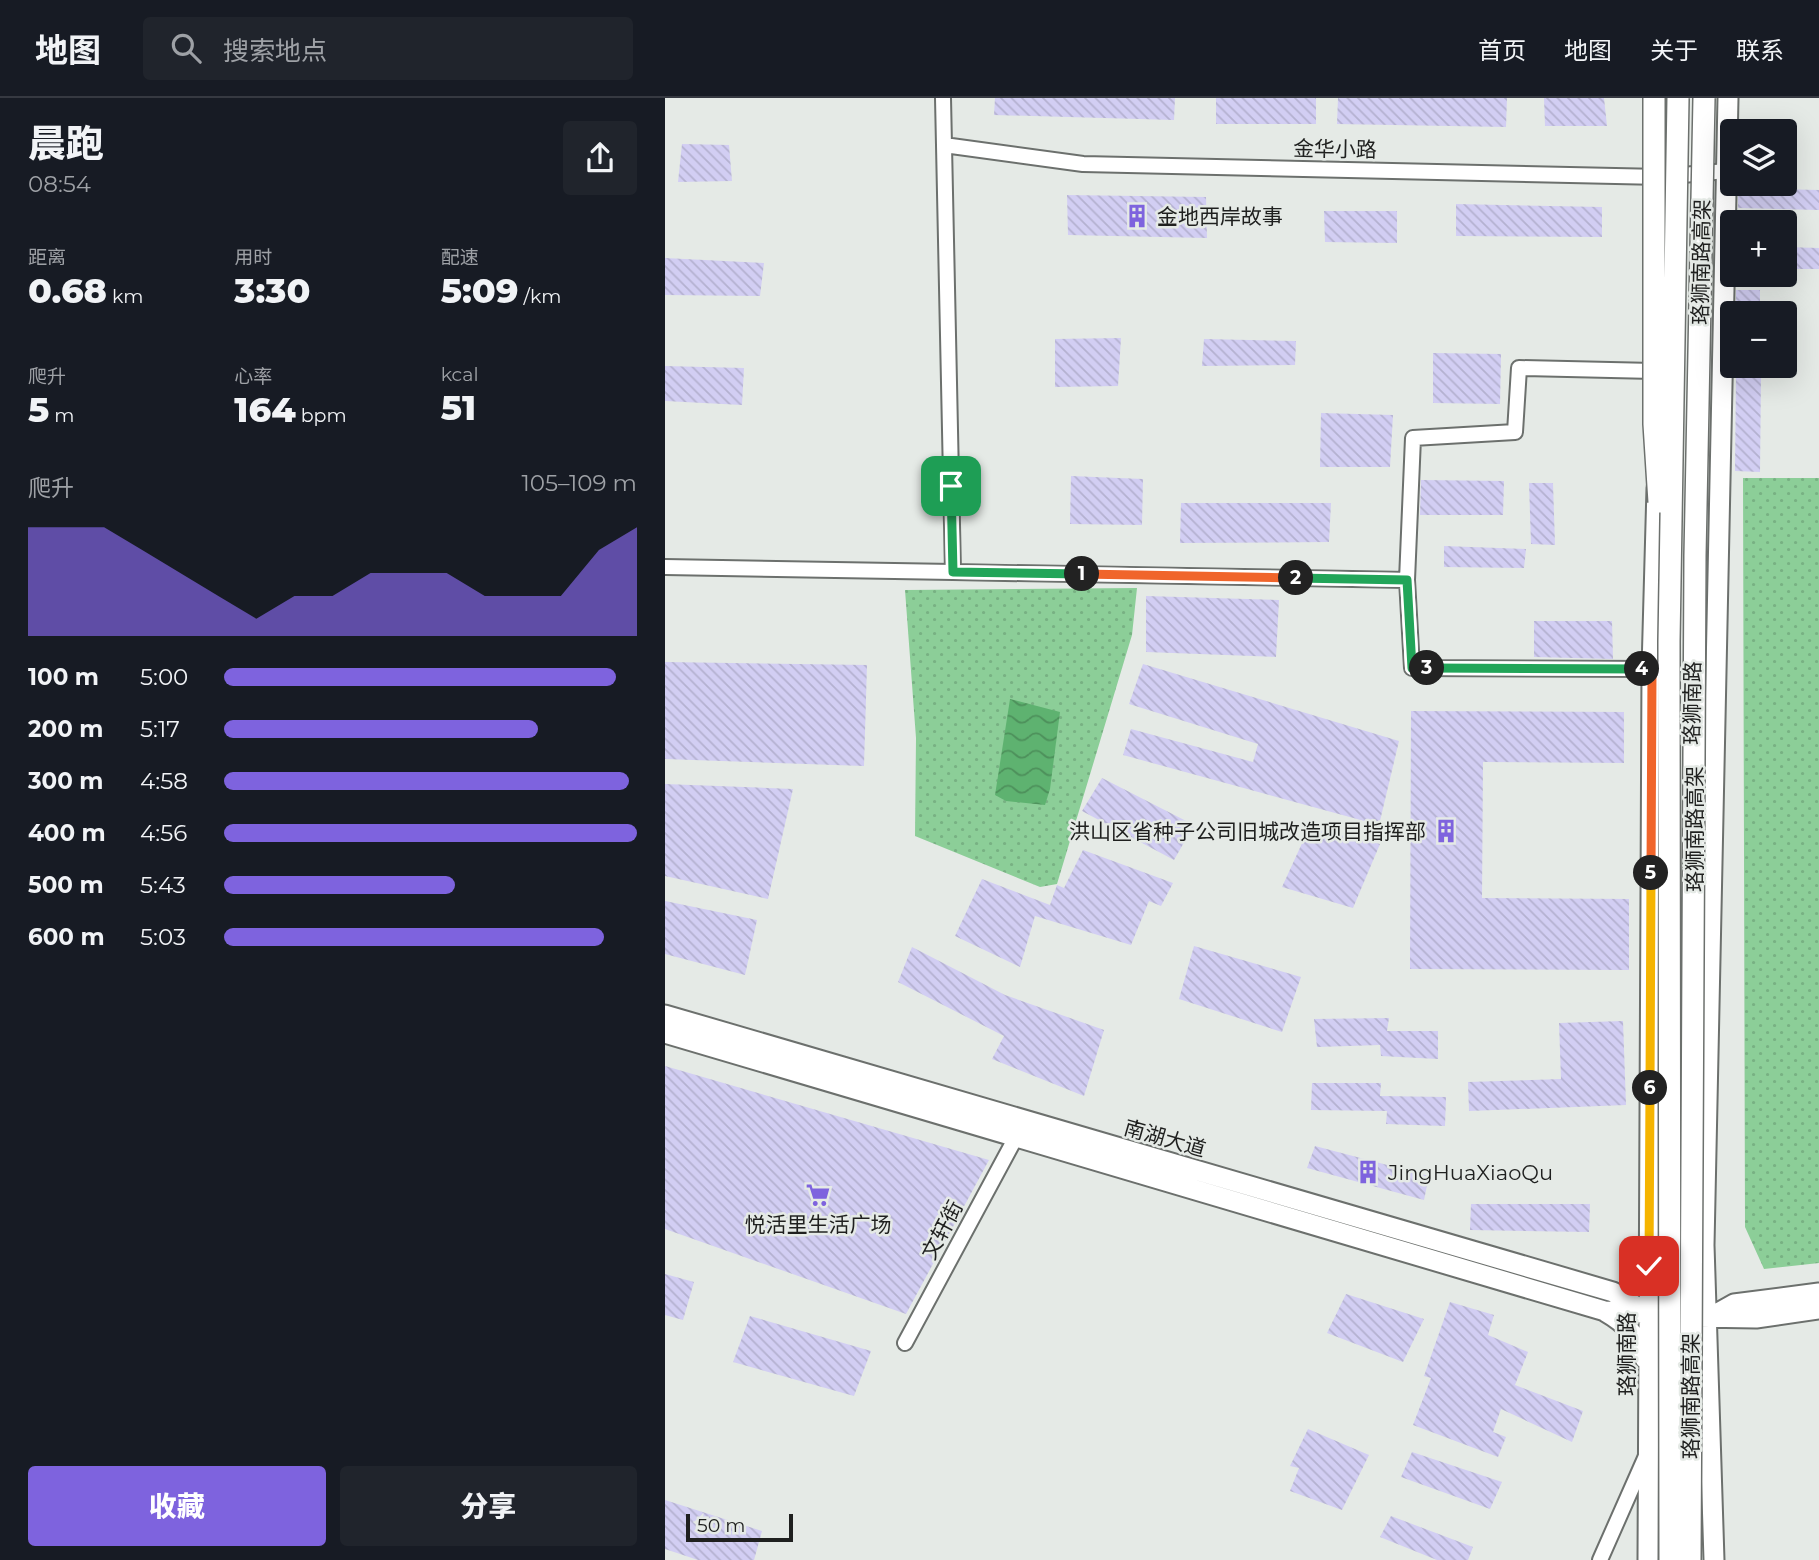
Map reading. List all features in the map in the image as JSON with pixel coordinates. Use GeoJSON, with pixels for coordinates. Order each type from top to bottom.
{"type":"FeatureCollection","features":[{"type":"Feature","properties":{"kind":"highway"},"geometry":{"type":"LineString","coordinates":[[1654,98],[1655,438],[1669,640]]}},
{"type":"Feature","properties":{"kind":"highway","name":"珞狮南路高架"},"geometry":{"type":"LineString","coordinates":[[1670,1560],[1669,640],[1678,98]]}},
{"type":"Feature","properties":{"kind":"highway","name":"珞狮南路高架"},"geometry":{"type":"LineString","coordinates":[[1690,1560],[1695,569],[1704,98]]}},
{"type":"Feature","properties":{"kind":"main road","name":"珞狮南路"},"geometry":{"type":"LineString","coordinates":[[1648,1560],[1652,669],[1663,98]]}},
{"type":"Feature","properties":{"kind":"main road","name":"珞狮南路"},"geometry":{"type":"LineString","coordinates":[[1727,119],[1728,98]]}},
{"type":"Feature","properties":{"kind":"main road","name":"珞狮南路"},"geometry":{"type":"LineString","coordinates":[[1714,1560],[1704,1245],[1726,196]]}},
{"type":"Feature","properties":{"kind":"main road","name":"南湖大道"},"geometry":{"type":"LineString","coordinates":[[665,1015],[1613,1292],[1648,1313]]}},
{"type":"Feature","properties":{"kind":"main road","name":"南湖大道"},"geometry":{"type":"LineString","coordinates":[[665,1033],[1605,1311],[1708,1319],[1756,1318],[1819,1309]]}},
{"type":"Feature","properties":{"kind":"main road"},"geometry":{"type":"LineString","coordinates":[[1704,1245],[1716,1284],[1734,1304]]}},
{"type":"Feature","properties":{"kind":"main road"},"geometry":{"type":"LineString","coordinates":[[1613,1292],[1630,1293],[1639,1288],[1649,1266]]}},
{"type":"Feature","properties":{"kind":"main road"},"geometry":{"type":"LineString","coordinates":[[1708,1319],[1734,1304],[1819,1293]]}},
{"type":"Feature","properties":{"kind":"main road"},"geometry":{"type":"LineString","coordinates":[[1605,1311],[1622,1321],[1638,1339],[1648,1372]]}},
{"type":"Feature","properties":{"kind":"street"},"geometry":{"type":"LineString","coordinates":[[943,98],[953,572]]}},
{"type":"Feature","properties":{"kind":"street","name":"金华小路"},"geometry":{"type":"LineString","coordinates":[[944,145],[1083,164],[1661,177],[1720,172]]}},
{"type":"Feature","properties":{"kind":"street"},"geometry":{"type":"LineString","coordinates":[[1652,669],[1412,668],[1407,580],[1413,438],[1515,432],[1519,368],[1654,371]]}},
{"type":"Feature","properties":{"kind":"street"},"geometry":{"type":"LineString","coordinates":[[665,567],[1407,580]]}},
{"type":"Feature","properties":{"kind":"street","name":"文轩街"},"geometry":{"type":"LineString","coordinates":[[905,1343],[1016,1137]]}},
{"type":"Feature","properties":{"kind":"street"},"geometry":{"type":"LineString","coordinates":[[1600,1560],[1648,1452]]}},
{"type":"Feature","properties":{"kind":"shaded area"},"geometry":{"type":"Polygon","coordinates":[[[1743,478],[1819,478],[1819,1263],[1764,1269],[1745,1227],[1743,478]]]}},
{"type":"Feature","properties":{"kind":"shaded area"},"geometry":{"type":"Polygon","coordinates":[[[1137,588],[1132,635],[1057,884],[1040,887],[915,836],[916,738],[905,590],[1137,588]]]}},
{"type":"Feature","properties":{"kind":"water"},"geometry":{"type":"Polygon","coordinates":[[[1010,699],[1060,712],[1050,789],[1045,805],[1006,801],[995,795],[1010,699]]]}},
{"type":"Feature","properties":{"kind":"building"},"geometry":{"type":"Polygon","coordinates":[[[995,98],[1175,98],[1174,120],[994,115],[995,98]]]}},
{"type":"Feature","properties":{"kind":"building"},"geometry":{"type":"Polygon","coordinates":[[[1216,98],[1316,98],[1316,124],[1216,124],[1216,98]]]}},
{"type":"Feature","properties":{"kind":"building"},"geometry":{"type":"Polygon","coordinates":[[[1338,98],[1507,98],[1506,127],[1337,124],[1338,98]]]}},
{"type":"Feature","properties":{"kind":"building"},"geometry":{"type":"Polygon","coordinates":[[[1544,98],[1604,98],[1607,126],[1545,126],[1544,98]]]}},
{"type":"Feature","properties":{"kind":"building"},"geometry":{"type":"Polygon","coordinates":[[[682,144],[729,145],[732,181],[678,182],[682,144]]]}},
{"type":"Feature","properties":{"kind":"building"},"geometry":{"type":"Polygon","coordinates":[[[1797,189],[1819,190],[1819,210],[1738,208],[1738,196],[1797,196],[1797,189]]]}},
{"type":"Feature","properties":{"kind":"building","name":"金地西岸故事"},"geometry":{"type":"Polygon","coordinates":[[[1067,195],[1206,197],[1207,238],[1068,235],[1067,195]]]}},
{"type":"Feature","properties":{"kind":"building"},"geometry":{"type":"Polygon","coordinates":[[[1456,204],[1602,207],[1602,237],[1456,236],[1456,204]]]}},
{"type":"Feature","properties":{"kind":"building"},"geometry":{"type":"Polygon","coordinates":[[[1324,211],[1397,211],[1397,243],[1325,242],[1324,211]]]}},
{"type":"Feature","properties":{"kind":"building"},"geometry":{"type":"Polygon","coordinates":[[[1797,247],[1819,248],[1819,269],[1797,269],[1797,247]]]}},
{"type":"Feature","properties":{"kind":"building"},"geometry":{"type":"Polygon","coordinates":[[[665,258],[764,263],[760,296],[665,295],[665,258]]]}},
{"type":"Feature","properties":{"kind":"building"},"geometry":{"type":"Polygon","coordinates":[[[1736,290],[1760,290],[1760,301],[1736,301],[1736,290]]]}},
{"type":"Feature","properties":{"kind":"building"},"geometry":{"type":"Polygon","coordinates":[[[1121,338],[1118,386],[1055,387],[1055,339],[1121,338]]]}},
{"type":"Feature","properties":{"kind":"building"},"geometry":{"type":"Polygon","coordinates":[[[1204,339],[1296,341],[1295,365],[1202,366],[1204,339]]]}},
{"type":"Feature","properties":{"kind":"building"},"geometry":{"type":"Polygon","coordinates":[[[1433,353],[1501,354],[1500,404],[1433,403],[1433,353]]]}},
{"type":"Feature","properties":{"kind":"building"},"geometry":{"type":"Polygon","coordinates":[[[665,366],[744,368],[742,405],[665,401],[665,366]]]}},
{"type":"Feature","properties":{"kind":"building"},"geometry":{"type":"Polygon","coordinates":[[[1736,378],[1761,378],[1760,472],[1735,471],[1736,378]]]}},
{"type":"Feature","properties":{"kind":"building"},"geometry":{"type":"Polygon","coordinates":[[[1321,413],[1393,415],[1390,467],[1320,467],[1321,413]]]}},
{"type":"Feature","properties":{"kind":"building"},"geometry":{"type":"Polygon","coordinates":[[[1071,476],[1143,479],[1142,525],[1070,524],[1071,476]]]}},
{"type":"Feature","properties":{"kind":"building"},"geometry":{"type":"Polygon","coordinates":[[[1421,480],[1504,481],[1503,515],[1420,515],[1421,480]]]}},
{"type":"Feature","properties":{"kind":"building"},"geometry":{"type":"Polygon","coordinates":[[[1529,483],[1553,483],[1555,545],[1531,544],[1529,483]]]}},
{"type":"Feature","properties":{"kind":"building"},"geometry":{"type":"Polygon","coordinates":[[[1181,503],[1331,503],[1329,542],[1180,543],[1181,503]]]}},
{"type":"Feature","properties":{"kind":"building"},"geometry":{"type":"Polygon","coordinates":[[[1444,546],[1526,549],[1524,568],[1444,567],[1444,546]]]}},
{"type":"Feature","properties":{"kind":"building"},"geometry":{"type":"Polygon","coordinates":[[[1146,596],[1279,600],[1276,657],[1146,652],[1146,596]]]}},
{"type":"Feature","properties":{"kind":"building"},"geometry":{"type":"Polygon","coordinates":[[[1534,621],[1612,621],[1613,659],[1534,657],[1534,621]]]}},
{"type":"Feature","properties":{"kind":"building"},"geometry":{"type":"Polygon","coordinates":[[[665,662],[867,665],[864,766],[665,759],[665,662]]]}},
{"type":"Feature","properties":{"kind":"building"},"geometry":{"type":"Polygon","coordinates":[[[1143,664],[1399,741],[1379,825],[1123,755],[1131,729],[1253,762],[1258,744],[1129,704],[1143,664]]]}},
{"type":"Feature","properties":{"kind":"building","name":"洪山区省种子公司旧城改造项目指挥部"},"geometry":{"type":"Polygon","coordinates":[[[1411,711],[1624,712],[1624,763],[1483,762],[1482,898],[1629,899],[1629,970],[1410,969],[1411,711]]]}},
{"type":"Feature","properties":{"kind":"building"},"geometry":{"type":"Polygon","coordinates":[[[1102,778],[1194,825],[1174,860],[1082,811],[1102,778]]]}},
{"type":"Feature","properties":{"kind":"building"},"geometry":{"type":"Polygon","coordinates":[[[665,784],[793,789],[768,899],[665,876],[665,784]]]}},
{"type":"Feature","properties":{"kind":"building"},"geometry":{"type":"Polygon","coordinates":[[[1309,828],[1380,844],[1353,908],[1282,887],[1309,828]]]}},
{"type":"Feature","properties":{"kind":"building"},"geometry":{"type":"Polygon","coordinates":[[[1083,850],[1173,883],[1161,906],[1149,901],[1131,945],[1035,916],[1020,967],[955,936],[982,879],[1050,905],[1057,885],[1064,888],[1083,850]]]}},
{"type":"Feature","properties":{"kind":"building"},"geometry":{"type":"Polygon","coordinates":[[[665,901],[757,920],[745,975],[665,954],[665,901]]]}},
{"type":"Feature","properties":{"kind":"building"},"geometry":{"type":"Polygon","coordinates":[[[1194,946],[1301,977],[1282,1032],[1179,999],[1194,946]]]}},
{"type":"Feature","properties":{"kind":"building"},"geometry":{"type":"Polygon","coordinates":[[[912,947],[1005,995],[1104,1030],[1084,1096],[992,1059],[1004,1036],[898,982],[912,947]]]}},
{"type":"Feature","properties":{"kind":"building"},"geometry":{"type":"Polygon","coordinates":[[[1389,1018],[1387,1031],[1438,1031],[1438,1059],[1381,1056],[1380,1045],[1317,1047],[1314,1019],[1389,1018]]]}},
{"type":"Feature","properties":{"kind":"building"},"geometry":{"type":"Polygon","coordinates":[[[1623,1021],[1626,1105],[1469,1111],[1468,1082],[1561,1079],[1559,1023],[1623,1021]]]}},
{"type":"Feature","properties":{"kind":"building","name":"悦活里生活广场"},"geometry":{"type":"Polygon","coordinates":[[[665,1066],[989,1160],[906,1314],[665,1229],[665,1066]]]}},
{"type":"Feature","properties":{"kind":"building"},"geometry":{"type":"Polygon","coordinates":[[[1312,1083],[1381,1083],[1380,1096],[1446,1097],[1445,1126],[1386,1124],[1387,1111],[1311,1110],[1312,1083]]]}},
{"type":"Feature","properties":{"kind":"building","name":"JingHuaXiaoQu"},"geometry":{"type":"Polygon","coordinates":[[[1315,1146],[1429,1176],[1424,1200],[1307,1168],[1315,1146]]]}},
{"type":"Feature","properties":{"kind":"building"},"geometry":{"type":"Polygon","coordinates":[[[1471,1204],[1590,1204],[1589,1232],[1470,1230],[1471,1204]]]}},
{"type":"Feature","properties":{"kind":"building"},"geometry":{"type":"Polygon","coordinates":[[[665,1274],[694,1282],[683,1320],[665,1315],[665,1274]]]}},
{"type":"Feature","properties":{"kind":"building"},"geometry":{"type":"Polygon","coordinates":[[[1346,1294],[1424,1319],[1403,1362],[1327,1333],[1346,1294]]]}},
{"type":"Feature","properties":{"kind":"building"},"geometry":{"type":"Polygon","coordinates":[[[1450,1302],[1494,1315],[1488,1335],[1528,1352],[1515,1385],[1583,1411],[1572,1442],[1501,1409],[1493,1432],[1506,1437],[1498,1457],[1413,1425],[1431,1378],[1424,1376],[1450,1302]]]}},
{"type":"Feature","properties":{"kind":"building"},"geometry":{"type":"Polygon","coordinates":[[[750,1316],[871,1351],[854,1396],[733,1362],[750,1316]]]}},
{"type":"Feature","properties":{"kind":"building"},"geometry":{"type":"Polygon","coordinates":[[[1308,1429],[1369,1455],[1342,1510],[1290,1491],[1299,1468],[1290,1466],[1308,1429]]]}},
{"type":"Feature","properties":{"kind":"building"},"geometry":{"type":"Polygon","coordinates":[[[1412,1452],[1502,1482],[1490,1509],[1401,1477],[1412,1452]]]}},
{"type":"Feature","properties":{"kind":"building"},"geometry":{"type":"Polygon","coordinates":[[[665,1500],[762,1531],[754,1560],[698,1560],[665,1549],[665,1500]]]}},
{"type":"Feature","properties":{"kind":"building"},"geometry":{"type":"Polygon","coordinates":[[[1391,1516],[1473,1547],[1468,1560],[1437,1560],[1380,1537],[1391,1516]]]}},
{"type":"Feature","properties":{"kind":"place","name":"金地西岸故事"},"geometry":{"type":"Point","coordinates":[1137,216]}},
{"type":"Feature","properties":{"kind":"place","name":"洪山区省种子公司旧城改造项目指挥部"},"geometry":{"type":"Point","coordinates":[1446,831]}},
{"type":"Feature","properties":{"kind":"place","name":"JingHuaXiaoQu"},"geometry":{"type":"Point","coordinates":[1368,1172]}},
{"type":"Feature","properties":{"kind":"place","name":"悦活里生活广场"},"geometry":{"type":"Point","coordinates":[818,1195]}},
{"type":"Feature","properties":{"kind":"route"},"geometry":{"type":"LineString","coordinates":[[951,486],[953,572],[1407,580],[1412,668],[1652,669],[1649,1266]]}}]}
